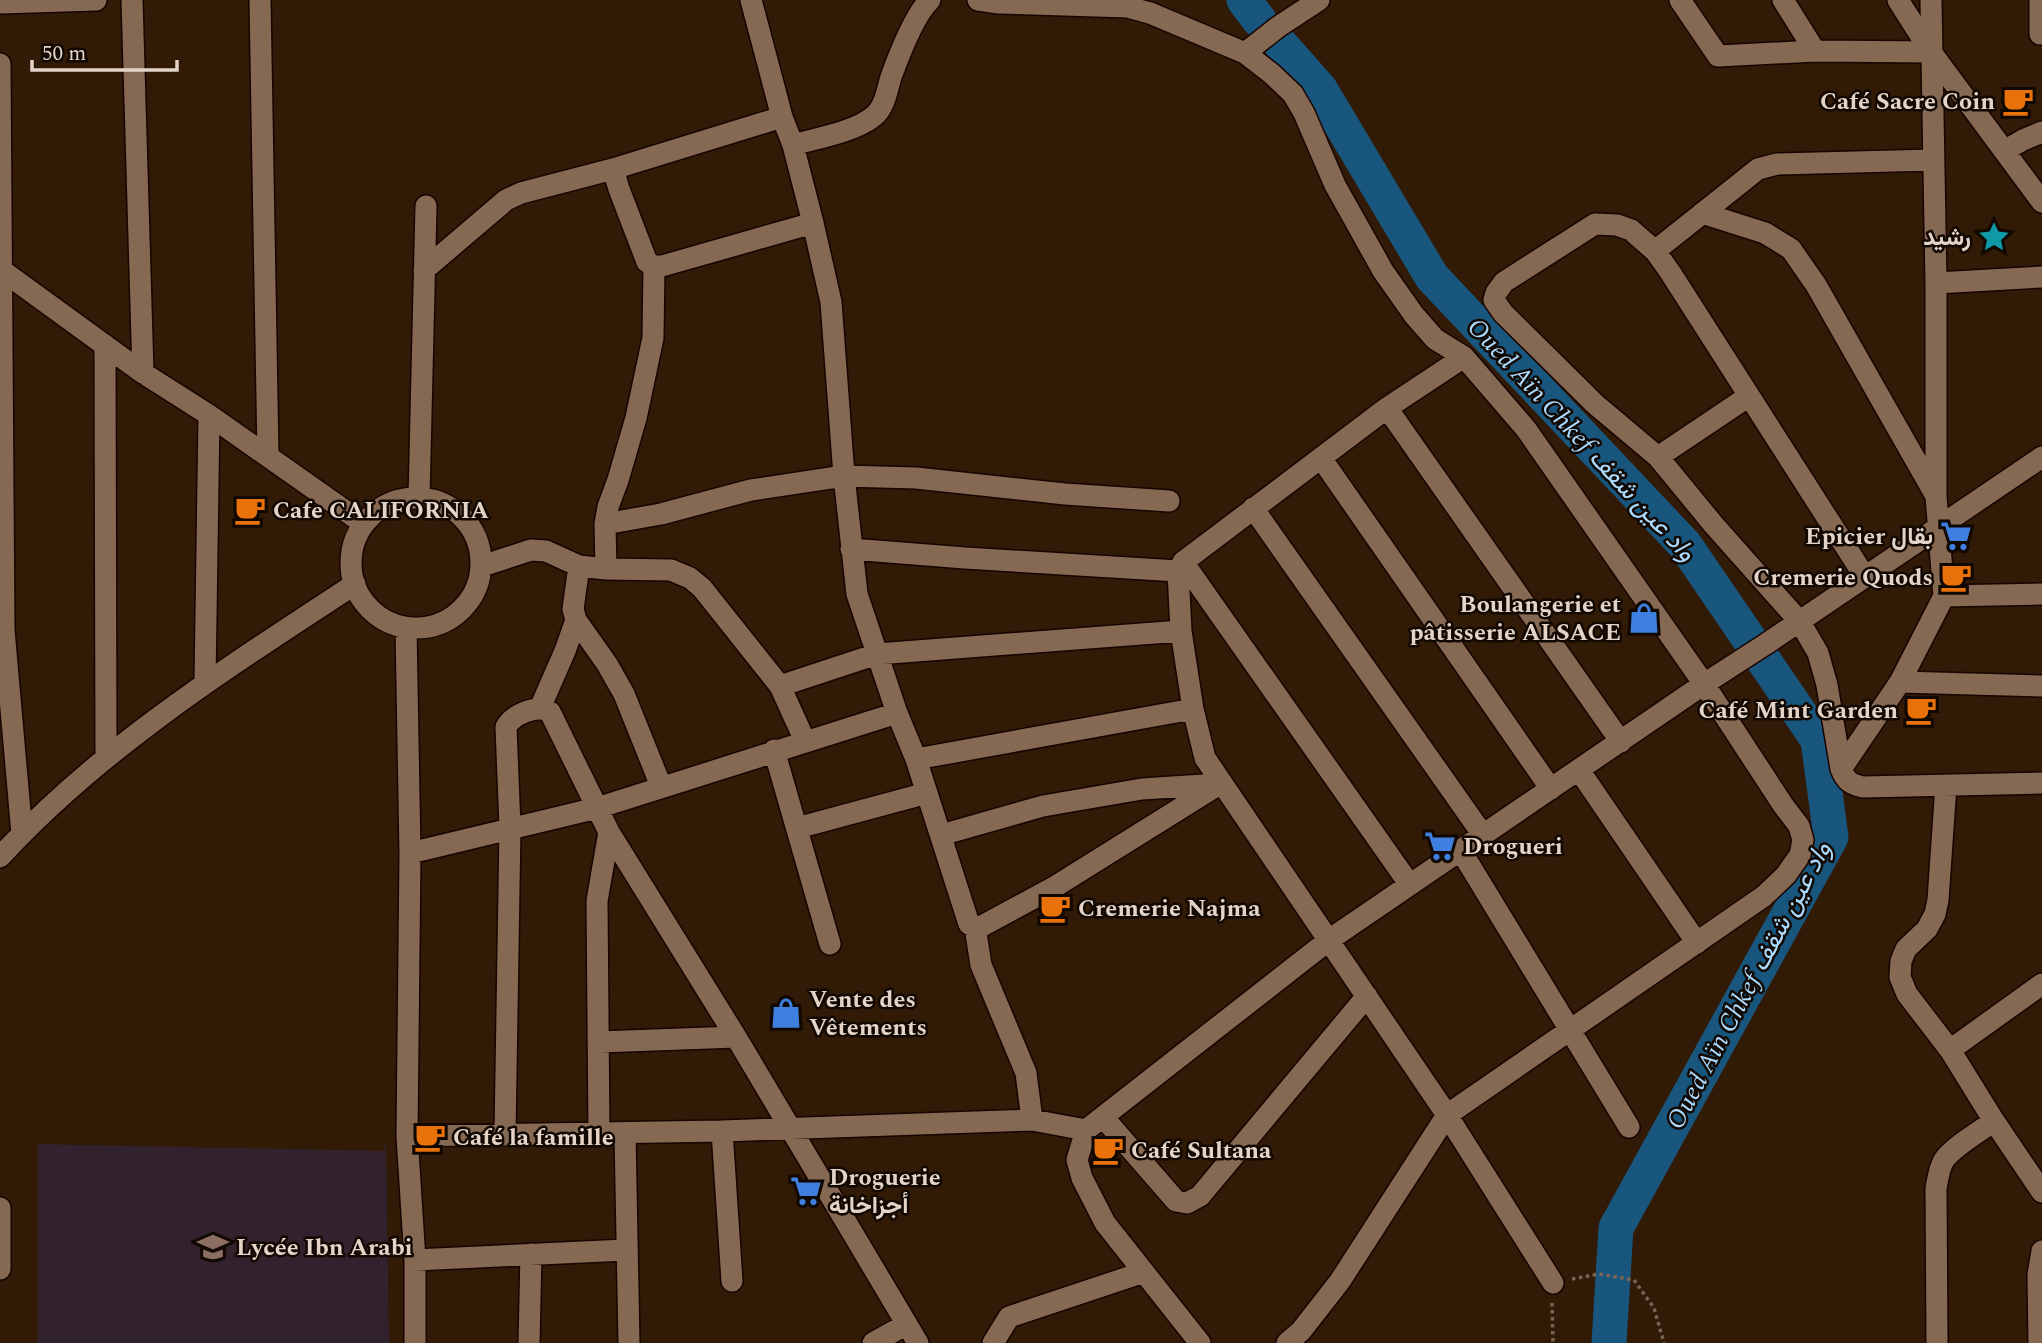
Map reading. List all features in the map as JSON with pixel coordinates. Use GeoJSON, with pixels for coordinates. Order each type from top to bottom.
{"type":"FeatureCollection","features":[{"type":"Feature","properties":{"kind":"street"},"geometry":{"type":"LineString","coordinates":[[0,3],[96,0]]}},
{"type":"Feature","properties":{"kind":"street"},"geometry":{"type":"LineString","coordinates":[[132,0],[143,373]]}},
{"type":"Feature","properties":{"kind":"street"},"geometry":{"type":"LineString","coordinates":[[260,0],[268,456]]}},
{"type":"Feature","properties":{"kind":"street"},"geometry":{"type":"LineString","coordinates":[[751,0],[782,117],[793,145],[831,302],[844,476],[857,594],[897,713],[916,759],[970,924],[975,927],[982,926],[1056,886],[1221,783]]}},
{"type":"Feature","properties":{"kind":"street"},"geometry":{"type":"LineString","coordinates":[[793,145],[860,125],[875,115],[882,107],[892,74],[919,11],[930,0]]}},
{"type":"Feature","properties":{"kind":"street"},"geometry":{"type":"LineString","coordinates":[[978,0],[1128,7],[1150,13],[1245,53],[1293,94],[1335,185],[1382,271],[1435,339],[1464,357],[1526,429],[1704,683],[1799,826],[1803,840],[1800,855],[1786,875],[1764,896],[1447,1115],[1340,1281],[1301,1331],[1287,1343]]}},
{"type":"Feature","properties":{"kind":"street"},"geometry":{"type":"LineString","coordinates":[[1245,53],[1319,0]]}},
{"type":"Feature","properties":{"kind":"street"},"geometry":{"type":"LineString","coordinates":[[1681,0],[1718,56],[1815,51],[1931,52]]}},
{"type":"Feature","properties":{"kind":"street"},"geometry":{"type":"LineString","coordinates":[[1783,0],[1815,51]]}},
{"type":"Feature","properties":{"kind":"street"},"geometry":{"type":"LineString","coordinates":[[1898,0],[1931,52],[2042,202]]}},
{"type":"Feature","properties":{"kind":"street"},"geometry":{"type":"LineString","coordinates":[[1841,769],[1900,682],[1944,596],[1936,496],[1936,283],[1931,0]]}},
{"type":"Feature","properties":{"kind":"street"},"geometry":{"type":"LineString","coordinates":[[2040,0],[2040,34]]}},
{"type":"Feature","properties":{"kind":"street"},"geometry":{"type":"LineString","coordinates":[[0,64],[2,630],[22,834]]}},
{"type":"Feature","properties":{"kind":"street"},"geometry":{"type":"LineString","coordinates":[[424,270],[506,200],[521,193],[613,169],[782,117]]}},
{"type":"Feature","properties":{"kind":"street"},"geometry":{"type":"LineString","coordinates":[[2004,151],[2042,132]]}},
{"type":"Feature","properties":{"kind":"street"},"geometry":{"type":"LineString","coordinates":[[1655,251],[1758,169],[1777,164],[1933,160]]}},
{"type":"Feature","properties":{"kind":"street"},"geometry":{"type":"LineString","coordinates":[[613,169],[647,262],[654,266],[813,223]]}},
{"type":"Feature","properties":{"kind":"street"},"geometry":{"type":"LineString","coordinates":[[419,498],[426,206]]}},
{"type":"Feature","properties":{"kind":"street"},"geometry":{"type":"LineString","coordinates":[[1702,213],[1765,233],[1791,249],[1816,285],[1936,496]]}},
{"type":"Feature","properties":{"kind":"street"},"geometry":{"type":"LineString","coordinates":[[1865,577],[1655,251],[1631,230],[1616,225],[1595,224],[1504,282],[1494,300],[1503,313],[1595,404],[1658,457],[1800,622],[1818,653],[1827,685],[1845,780],[1852,785],[1863,787],[2042,783]]}},
{"type":"Feature","properties":{"kind":"street"},"geometry":{"type":"LineString","coordinates":[[606,569],[605,524],[608,507],[636,418],[653,338],[654,266]]}},
{"type":"Feature","properties":{"kind":"street"},"geometry":{"type":"LineString","coordinates":[[1,269],[143,373],[209,415],[363,524]]}},
{"type":"Feature","properties":{"kind":"street"},"geometry":{"type":"LineString","coordinates":[[1936,283],[2042,276]]}},
{"type":"Feature","properties":{"kind":"street"},"geometry":{"type":"LineString","coordinates":[[105,345],[106,758]]}},
{"type":"Feature","properties":{"kind":"street"},"geometry":{"type":"LineString","coordinates":[[851,549],[965,558],[1181,566],[1253,508],[1387,408],[1464,357]]}},
{"type":"Feature","properties":{"kind":"street"},"geometry":{"type":"LineString","coordinates":[[1658,457],[1749,396]]}},
{"type":"Feature","properties":{"kind":"street"},"geometry":{"type":"LineString","coordinates":[[1387,408],[1620,742]]}},
{"type":"Feature","properties":{"kind":"street"},"geometry":{"type":"LineString","coordinates":[[205,682],[209,415]]}},
{"type":"Feature","properties":{"kind":"street"},"geometry":{"type":"LineString","coordinates":[[1200,1343],[1105,1223],[1082,1178],[1077,1160],[1094,1124],[1329,940],[1704,683],[1800,622],[2042,457]]}},
{"type":"Feature","properties":{"kind":"street"},"geometry":{"type":"LineString","coordinates":[[1321,458],[1551,789]]}},
{"type":"Feature","properties":{"kind":"street"},"geometry":{"type":"LineString","coordinates":[[605,524],[661,514],[751,490],[844,476],[916,478],[1065,494],[1169,501]]}},
{"type":"Feature","properties":{"kind":"street"},"geometry":{"type":"LineString","coordinates":[[419,498],[442,503],[456,511],[467,522],[478,542],[482,566],[477,589],[458,614],[430,627],[406,628],[391,624],[372,611],[361,599],[351,569],[352,554],[363,524],[374,513],[403,499],[419,498]]}},
{"type":"Feature","properties":{"kind":"street"},"geometry":{"type":"LineString","coordinates":[[1253,508],[1483,835]]}},
{"type":"Feature","properties":{"kind":"street"},"geometry":{"type":"LineString","coordinates":[[482,566],[531,550],[546,551],[579,566],[671,570],[690,578],[702,588],[780,686],[805,741]]}},
{"type":"Feature","properties":{"kind":"street"},"geometry":{"type":"LineString","coordinates":[[579,566],[573,608],[576,620],[624,694],[662,786]]}},
{"type":"Feature","properties":{"kind":"street"},"geometry":{"type":"LineString","coordinates":[[1181,566],[1181,631],[1193,709],[1205,758],[1447,1115],[1553,1283]]}},
{"type":"Feature","properties":{"kind":"street"},"geometry":{"type":"LineString","coordinates":[[1181,566],[1410,885]]}},
{"type":"Feature","properties":{"kind":"street"},"geometry":{"type":"LineString","coordinates":[[0,857],[106,758],[205,682],[355,584]]}},
{"type":"Feature","properties":{"kind":"street"},"geometry":{"type":"LineString","coordinates":[[1944,596],[2042,594]]}},
{"type":"Feature","properties":{"kind":"street"},"geometry":{"type":"LineString","coordinates":[[540,708],[576,620]]}},
{"type":"Feature","properties":{"kind":"street"},"geometry":{"type":"LineString","coordinates":[[406,628],[410,853],[407,1136],[415,1260],[415,1343]]}},
{"type":"Feature","properties":{"kind":"street"},"geometry":{"type":"LineString","coordinates":[[780,686],[877,653],[1181,631]]}},
{"type":"Feature","properties":{"kind":"street"},"geometry":{"type":"LineString","coordinates":[[1900,682],[2042,686]]}},
{"type":"Feature","properties":{"kind":"street"},"geometry":{"type":"LineString","coordinates":[[505,1135],[510,827],[506,727],[512,718],[540,708],[550,712],[609,832],[736,1037],[918,1343]]}},
{"type":"Feature","properties":{"kind":"street"},"geometry":{"type":"LineString","coordinates":[[916,759],[1193,709]]}},
{"type":"Feature","properties":{"kind":"street"},"geometry":{"type":"LineString","coordinates":[[410,853],[597,808],[897,713]]}},
{"type":"Feature","properties":{"kind":"street"},"geometry":{"type":"LineString","coordinates":[[774,750],[830,944]]}},
{"type":"Feature","properties":{"kind":"street"},"geometry":{"type":"LineString","coordinates":[[1580,770],[1697,943]]}},
{"type":"Feature","properties":{"kind":"street"},"geometry":{"type":"LineString","coordinates":[[941,835],[1043,806],[1142,789],[1221,783]]}},
{"type":"Feature","properties":{"kind":"street"},"geometry":{"type":"LineString","coordinates":[[1946,785],[1935,914],[1927,929],[1906,949],[1901,961],[1900,977],[1907,994],[1950,1050],[2042,1192]]}},
{"type":"Feature","properties":{"kind":"street"},"geometry":{"type":"LineString","coordinates":[[797,828],[927,793]]}},
{"type":"Feature","properties":{"kind":"street"},"geometry":{"type":"LineString","coordinates":[[599,1134],[597,901],[609,832]]}},
{"type":"Feature","properties":{"kind":"street"},"geometry":{"type":"LineString","coordinates":[[1461,851],[1629,1127]]}},
{"type":"Feature","properties":{"kind":"street"},"geometry":{"type":"LineString","coordinates":[[975,927],[981,965],[1026,1073],[1032,1120]]}},
{"type":"Feature","properties":{"kind":"street"},"geometry":{"type":"LineString","coordinates":[[1950,1050],[2042,984]]}},
{"type":"Feature","properties":{"kind":"street"},"geometry":{"type":"LineString","coordinates":[[407,1136],[599,1134],[1032,1120],[1094,1124],[1176,1201],[1187,1203],[1200,1196],[1367,996]]}},
{"type":"Feature","properties":{"kind":"street"},"geometry":{"type":"LineString","coordinates":[[599,1042],[736,1037]]}},
{"type":"Feature","properties":{"kind":"street"},"geometry":{"type":"LineString","coordinates":[[1937,1343],[1936,1188],[1940,1169],[1951,1152],[1994,1121]]}},
{"type":"Feature","properties":{"kind":"street"},"geometry":{"type":"LineString","coordinates":[[722,1130],[732,1281]]}},
{"type":"Feature","properties":{"kind":"street"},"geometry":{"type":"LineString","coordinates":[[625,1133],[629,1343]]}},
{"type":"Feature","properties":{"kind":"street"},"geometry":{"type":"LineString","coordinates":[[0,1208],[0,1269]]}},
{"type":"Feature","properties":{"kind":"street"},"geometry":{"type":"LineString","coordinates":[[415,1260],[626,1250]]}},
{"type":"Feature","properties":{"kind":"street"},"geometry":{"type":"LineString","coordinates":[[2039,1343],[2038,1275],[2042,1251]]}},
{"type":"Feature","properties":{"kind":"street"},"geometry":{"type":"LineString","coordinates":[[529,1343],[531,1254]]}},
{"type":"Feature","properties":{"kind":"street"},"geometry":{"type":"LineString","coordinates":[[993,1343],[1009,1317],[1144,1272]]}},
{"type":"Feature","properties":{"kind":"street"},"geometry":{"type":"LineString","coordinates":[[873,1343],[907,1324]]}},
{"type":"Feature","properties":{"kind":"path"},"geometry":{"type":"LineString","coordinates":[[1599,1274],[1634,1280],[1654,1308],[1664,1343]]}},
{"type":"Feature","properties":{"kind":"shaded area","name":"Lycée Ibn Arabi"},"geometry":{"type":"Polygon","coordinates":[[[386,1141],[389,1343],[38,1343],[38,1144],[384,1151],[386,1141]]]}},
{"type":"Feature","properties":{"kind":"waterway","name":"Oued Aïn Chkef واد عين شقف"},"geometry":{"type":"LineString","coordinates":[[1244,0],[1259,20]]}},
{"type":"Feature","properties":{"kind":"waterway","name":"Oued Aïn Chkef واد عين شقف"},"geometry":{"type":"LineString","coordinates":[[1282,46],[1320,89],[1432,277],[1685,545],[1818,740],[1831,837],[1616,1228],[1609,1343]]}},
{"type":"Feature","properties":{"kind":"place","name":"Café Sacre Coin"},"geometry":{"type":"Point","coordinates":[2018,101]}},
{"type":"Feature","properties":{"kind":"place","name":"رشيد"},"geometry":{"type":"Point","coordinates":[1994,237]}},
{"type":"Feature","properties":{"kind":"place","name":"Cafe CALIFORNIA"},"geometry":{"type":"Point","coordinates":[250,510]}},
{"type":"Feature","properties":{"kind":"place","name":"Epicier بقال"},"geometry":{"type":"Point","coordinates":[1956,536]}},
{"type":"Feature","properties":{"kind":"place","name":"Cremerie Quods"},"geometry":{"type":"Point","coordinates":[1956,577]}},
{"type":"Feature","properties":{"kind":"place","name":"Boulangerie et pâtisserie ALSACE"},"geometry":{"type":"Point","coordinates":[1644,618]}},
{"type":"Feature","properties":{"kind":"place","name":"Café Mint Garden"},"geometry":{"type":"Point","coordinates":[1921,710]}},
{"type":"Feature","properties":{"kind":"place","name":"Drogueri"},"geometry":{"type":"Point","coordinates":[1440,846]}},
{"type":"Feature","properties":{"kind":"place","name":"Cremerie Najma"},"geometry":{"type":"Point","coordinates":[1055,908]}},
{"type":"Feature","properties":{"kind":"place","name":"Vente des Vêtements"},"geometry":{"type":"Point","coordinates":[786,1013]}},
{"type":"Feature","properties":{"kind":"place","name":"Café la famille"},"geometry":{"type":"Point","coordinates":[430,1137]}},
{"type":"Feature","properties":{"kind":"place","name":"Café Sultana"},"geometry":{"type":"Point","coordinates":[1108,1150]}},
{"type":"Feature","properties":{"kind":"place","name":"Droguerie أجزاخانة"},"geometry":{"type":"Point","coordinates":[806,1191]}},
{"type":"Feature","properties":{"kind":"place","name":"Lycée Ibn Arabi"},"geometry":{"type":"Point","coordinates":[213,1247]}}]}
